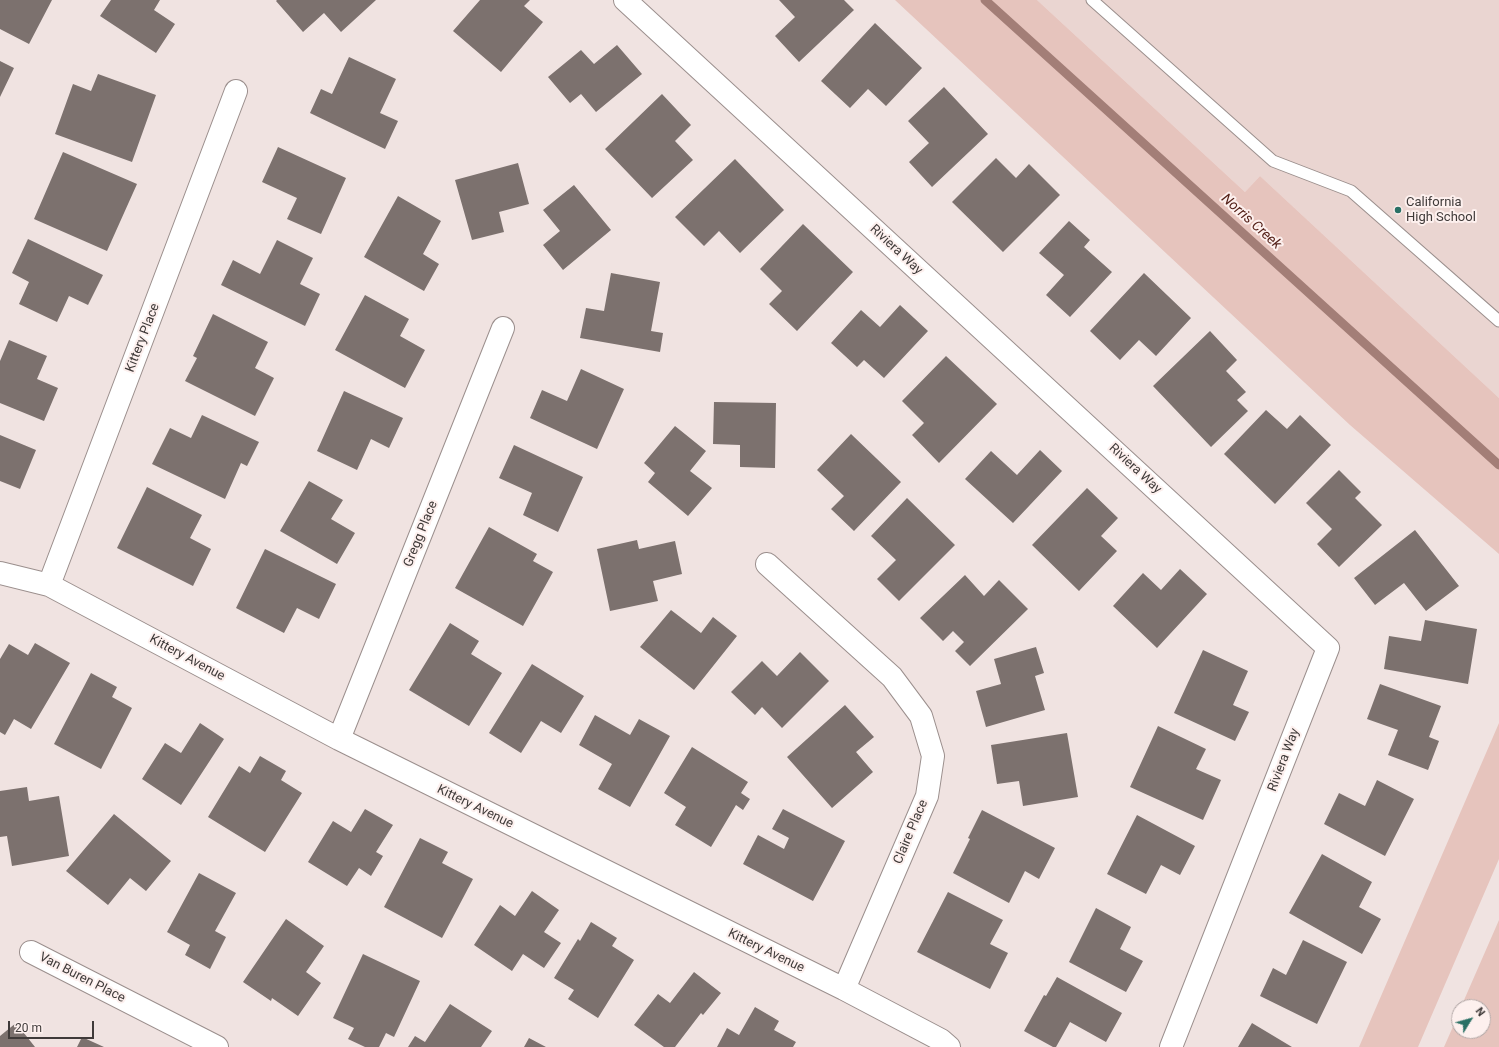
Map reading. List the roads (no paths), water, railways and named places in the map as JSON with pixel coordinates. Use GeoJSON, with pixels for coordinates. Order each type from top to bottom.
{"type":"FeatureCollection","features":[{"type":"Feature","properties":{"kind":"street","name":"Riviera Way"},"geometry":{"type":"LineString","coordinates":[[626,0],[1328,648],[1171,1047]]}},
{"type":"Feature","properties":{"kind":"street","name":"Kittery Place"},"geometry":{"type":"LineString","coordinates":[[49,585],[236,91]]}},
{"type":"Feature","properties":{"kind":"street","name":"Gregg Place"},"geometry":{"type":"LineString","coordinates":[[339,739],[503,328]]}},
{"type":"Feature","properties":{"kind":"street","name":"Claire Place"},"geometry":{"type":"LineString","coordinates":[[767,564],[892,677],[921,716],[933,756],[927,796],[844,989]]}},
{"type":"Feature","properties":{"kind":"street","name":"Kittery Avenue"},"geometry":{"type":"LineString","coordinates":[[0,573],[49,585],[339,739],[844,989],[942,1040],[949,1047]]}},
{"type":"Feature","properties":{"kind":"street","name":"Van Buren Place"},"geometry":{"type":"LineString","coordinates":[[31,952],[218,1047]]}},
{"type":"Feature","properties":{"kind":"lane"},"geometry":{"type":"LineString","coordinates":[[1092,0],[1273,161],[1350,191],[1499,321]]}},
{"type":"Feature","properties":{"kind":"waterway","name":"Norris Creek"},"geometry":{"type":"LineString","coordinates":[[985,0],[1499,465]]}},
{"type":"Feature","properties":{"kind":"place","name":"California High School"},"geometry":{"type":"Point","coordinates":[1398,210]}}]}
